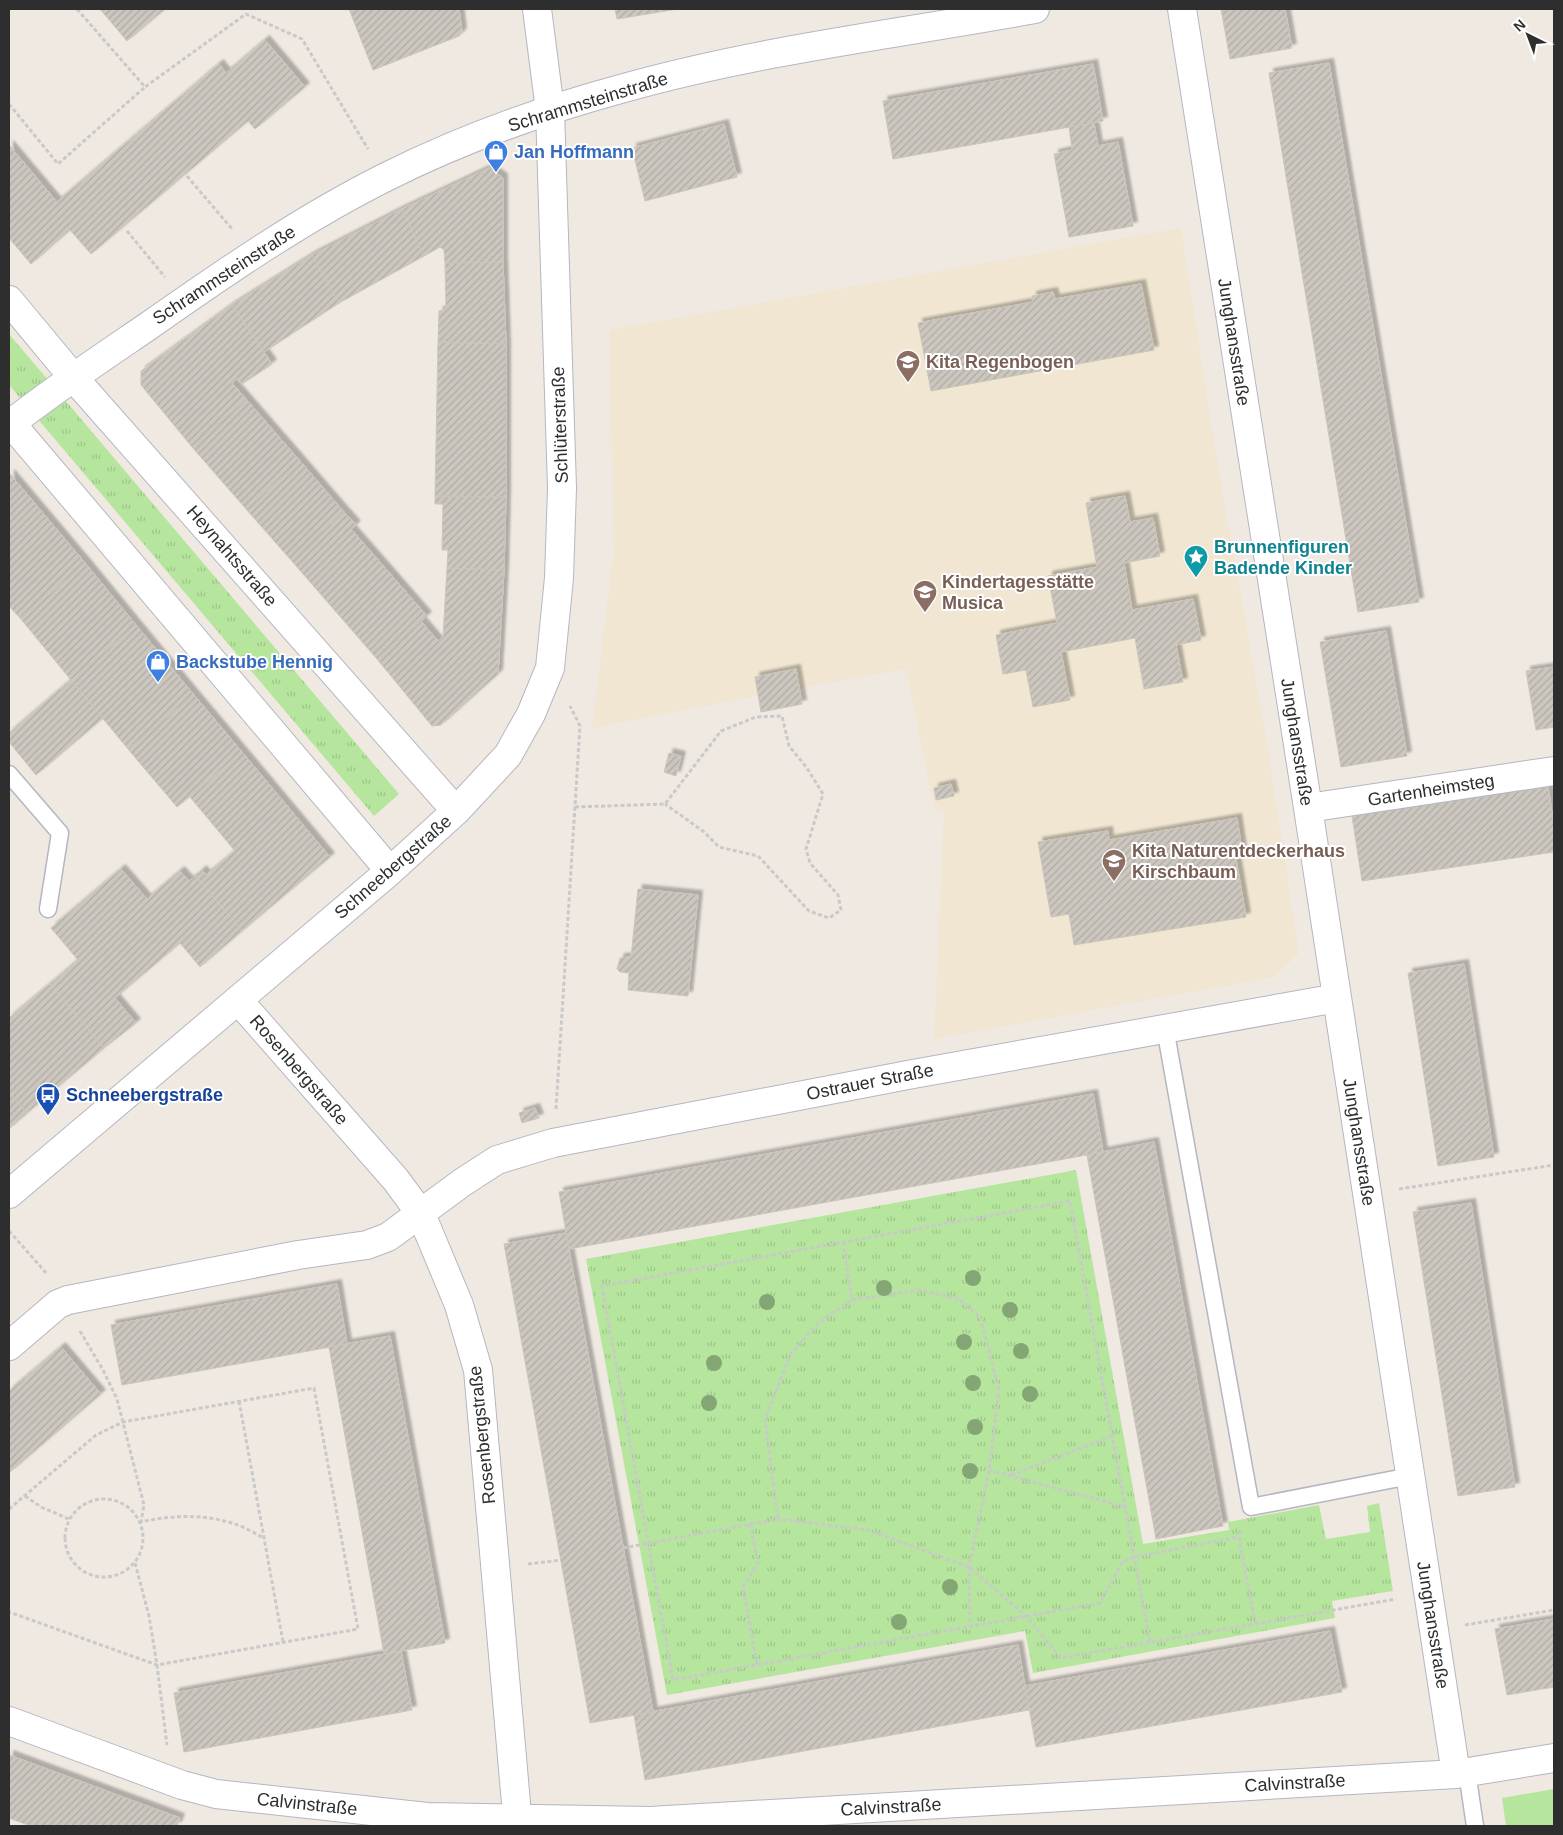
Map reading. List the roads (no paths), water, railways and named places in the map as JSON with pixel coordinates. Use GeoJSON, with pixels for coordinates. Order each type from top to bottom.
{"type":"FeatureCollection","features":[{"type":"Feature","properties":{"kind":"street","name":"Schlüterstraße"},"geometry":{"type":"LineString","coordinates":[[456,811],[508,755],[531,714],[550,668],[559,578],[562,488],[550,110],[537,9]]}},
{"type":"Feature","properties":{"kind":"street","name":"Schrammsteinstraße"},"geometry":{"type":"LineString","coordinates":[[10,423],[250,256],[295,228],[384,178],[448,149],[550,110],[626,87],[742,59],[992,13],[1035,9]]}},
{"type":"Feature","properties":{"kind":"street","name":"Junghansstraße"},"geometry":{"type":"LineString","coordinates":[[1182,9],[1308,808],[1434,1630],[1462,1773]]}},
{"type":"Feature","properties":{"kind":"street","name":"Heynahtsstraße"},"geometry":{"type":"LineString","coordinates":[[9,300],[74,377],[456,811]]}},
{"type":"Feature","properties":{"kind":"street"},"geometry":{"type":"LineString","coordinates":[[10,423],[390,870]]}},
{"type":"Feature","properties":{"kind":"street","name":"Gartenheimsteg"},"geometry":{"type":"LineString","coordinates":[[1308,808],[1554,771]]}},
{"type":"Feature","properties":{"kind":"street","name":"Schneebergstraße"},"geometry":{"type":"LineString","coordinates":[[9,1194],[390,870],[456,811]]}},
{"type":"Feature","properties":{"kind":"street","name":"Ostrauer Straße"},"geometry":{"type":"LineString","coordinates":[[421,1214],[463,1182],[497,1160],[553,1143],[913,1074],[1337,998]]}},
{"type":"Feature","properties":{"kind":"street","name":"Rosenbergstraße"},"geometry":{"type":"LineString","coordinates":[[238,1000],[396,1180],[421,1214],[459,1306],[478,1370],[518,1823]]}},
{"type":"Feature","properties":{"kind":"street"},"geometry":{"type":"LineString","coordinates":[[9,1346],[58,1304],[63,1302],[298,1255],[367,1245],[388,1238],[421,1214]]}},
{"type":"Feature","properties":{"kind":"street","name":"Calvinstraße"},"geometry":{"type":"LineString","coordinates":[[9,1721],[164,1778],[216,1794],[425,1822],[650,1821],[1462,1773],[1554,1758]]}},
{"type":"Feature","properties":{"kind":"lane"},"geometry":{"type":"LineString","coordinates":[[9,774],[60,833],[48,909]]}},
{"type":"Feature","properties":{"kind":"lane"},"geometry":{"type":"LineString","coordinates":[[1165,1028],[1251,1507],[1410,1476]]}},
{"type":"Feature","properties":{"kind":"lane"},"geometry":{"type":"LineString","coordinates":[[1462,1773],[1475,1826]]}},
{"type":"Feature","properties":{"kind":"place","name":"Jan Hoffmann"},"geometry":{"type":"Point","coordinates":[496,173]}},
{"type":"Feature","properties":{"kind":"place","name":"Kita Regenbogen"},"geometry":{"type":"Point","coordinates":[908,383]}},
{"type":"Feature","properties":{"kind":"place","name":"Brunnenfiguren Badende Kinder"},"geometry":{"type":"Point","coordinates":[1196,578]}},
{"type":"Feature","properties":{"kind":"place","name":"Kindertagesstätte Musica"},"geometry":{"type":"Point","coordinates":[925,613]}},
{"type":"Feature","properties":{"kind":"place","name":"Backstube Hennig"},"geometry":{"type":"Point","coordinates":[158,683]}},
{"type":"Feature","properties":{"kind":"place","name":"Kita Naturentdeckerhaus Kirschbaum"},"geometry":{"type":"Point","coordinates":[1114,882]}},
{"type":"Feature","properties":{"kind":"place","name":"Schneebergstraße"},"geometry":{"type":"Point","coordinates":[48,1116]}}]}
